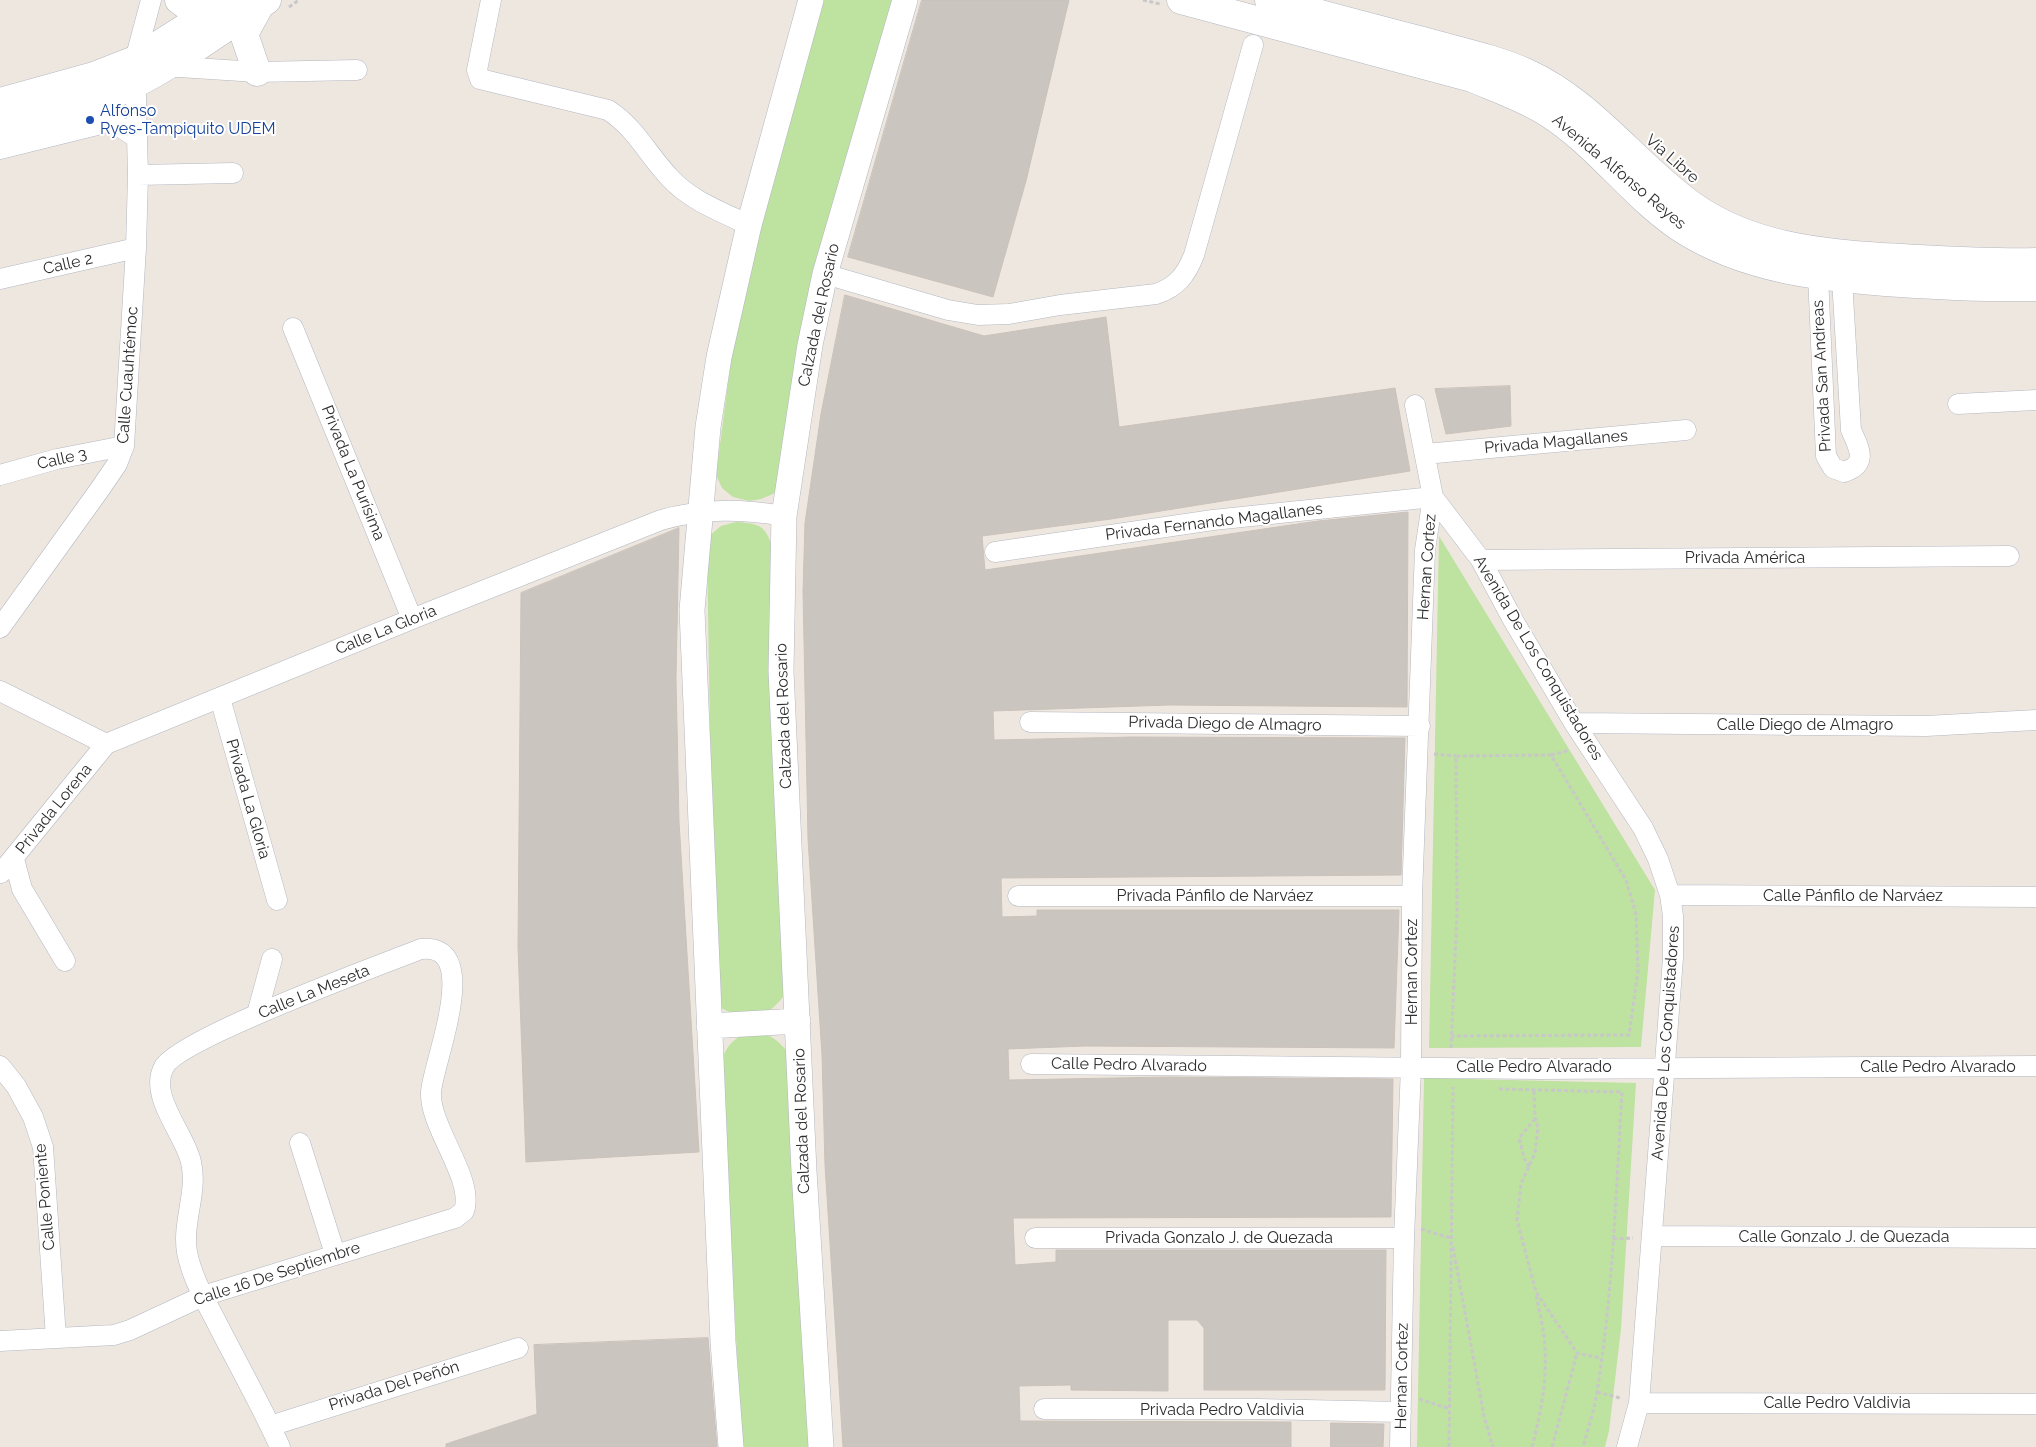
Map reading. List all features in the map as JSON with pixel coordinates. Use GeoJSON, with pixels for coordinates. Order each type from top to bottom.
{"type":"FeatureCollection","features":[{"type":"Feature","properties":{"kind":"main road"},"geometry":{"type":"LineString","coordinates":[[179,0],[202,17]]}},
{"type":"Feature","properties":{"kind":"main road"},"geometry":{"type":"LineString","coordinates":[[0,128],[38,119],[135,71],[202,17],[229,0]]}},
{"type":"Feature","properties":{"kind":"main road","name":"Avenida Alfonso Reyes"},"geometry":{"type":"LineString","coordinates":[[1181,0],[1472,78],[1517,96],[1548,113],[1578,136],[1645,199],[1680,227],[1720,248],[1754,261],[1790,271],[1830,277],[1931,285],[2036,286]]}},
{"type":"Feature","properties":{"kind":"main road","name":"Avenida Alfonso Reyes"},"geometry":{"type":"LineString","coordinates":[[1269,0],[1491,60],[1528,73],[1562,92],[1593,117],[1661,181],[1695,207],[1730,226],[1760,239],[1792,247],[1888,257],[2036,262]]}},
{"type":"Feature","properties":{"kind":"main road"},"geometry":{"type":"LineString","coordinates":[[135,71],[163,66],[264,2]]}},
{"type":"Feature","properties":{"kind":"main road"},"geometry":{"type":"LineString","coordinates":[[256,72],[244,34],[264,2]]}},
{"type":"Feature","properties":{"kind":"main road"},"geometry":{"type":"LineString","coordinates":[[0,102],[100,87]]}},
{"type":"Feature","properties":{"kind":"street","name":"Calle Cuauhtémoc"},"geometry":{"type":"LineString","coordinates":[[0,628],[100,489],[117,464],[124,446],[136,248],[138,175],[135,71],[151,0]]}},
{"type":"Feature","properties":{"kind":"street"},"geometry":{"type":"LineString","coordinates":[[491,0],[477,70],[478,75],[484,82],[608,110],[622,119],[670,179],[691,195],[750,225]]}},
{"type":"Feature","properties":{"kind":"street"},"geometry":{"type":"LineString","coordinates":[[730,1447],[709,1026],[692,610],[708,427],[718,357],[750,225],[811,0]]}},
{"type":"Feature","properties":{"kind":"street","name":"Calzada del Rosario"},"geometry":{"type":"LineString","coordinates":[[821,1447],[804,1172],[781,670],[784,516],[810,345],[825,274],[905,0]]}},
{"type":"Feature","properties":{"kind":"street"},"geometry":{"type":"LineString","coordinates":[[825,274],[948,310],[978,315],[1009,314],[1060,305],[1156,294],[1170,290],[1181,280],[1194,255],[1253,45]]}},
{"type":"Feature","properties":{"kind":"street"},"geometry":{"type":"LineString","coordinates":[[163,66],[256,72],[357,70]]}},
{"type":"Feature","properties":{"kind":"street"},"geometry":{"type":"LineString","coordinates":[[0,149],[105,123],[117,125],[137,138]]}},
{"type":"Feature","properties":{"kind":"street"},"geometry":{"type":"LineString","coordinates":[[138,175],[233,173]]}},
{"type":"Feature","properties":{"kind":"street","name":"Calle 2"},"geometry":{"type":"LineString","coordinates":[[0,279],[136,248]]}},
{"type":"Feature","properties":{"kind":"street","name":"Privada San Andreas"},"geometry":{"type":"LineString","coordinates":[[1830,277],[1841,303],[1851,430],[1861,452],[1860,460],[1856,466],[1844,472],[1833,468],[1826,456],[1830,277]]}},
{"type":"Feature","properties":{"kind":"street","name":"Privada La Purísima"},"geometry":{"type":"LineString","coordinates":[[293,328],[412,618]]}},
{"type":"Feature","properties":{"kind":"street"},"geometry":{"type":"LineString","coordinates":[[1958,404],[2036,400]]}},
{"type":"Feature","properties":{"kind":"street","name":"Avenida De Los Conquistadores"},"geometry":{"type":"LineString","coordinates":[[1415,405],[1433,497],[1481,560],[1574,723],[1642,828],[1658,859],[1670,895],[1673,916],[1673,958],[1653,1236],[1639,1402],[1627,1447]]}},
{"type":"Feature","properties":{"kind":"street","name":"Privada Magallanes"},"geometry":{"type":"LineString","coordinates":[[1425,454],[1686,430]]}},
{"type":"Feature","properties":{"kind":"street","name":"Calle 3"},"geometry":{"type":"LineString","coordinates":[[0,475],[57,459],[124,446]]}},
{"type":"Feature","properties":{"kind":"street","name":"Privada Fernando Magallanes"},"geometry":{"type":"LineString","coordinates":[[995,552],[1213,520],[1433,497]]}},
{"type":"Feature","properties":{"kind":"street","name":"Hernan Cortez"},"geometry":{"type":"LineString","coordinates":[[1400,1447],[1404,1231],[1411,1067],[1412,896],[1420,726],[1425,550],[1433,497]]}},
{"type":"Feature","properties":{"kind":"street","name":"Calle La Gloria"},"geometry":{"type":"LineString","coordinates":[[106,744],[412,618],[634,530],[682,514],[702,511],[732,510],[784,516]]}},
{"type":"Feature","properties":{"kind":"street","name":"Privada América"},"geometry":{"type":"LineString","coordinates":[[1481,560],[2009,556]]}},
{"type":"Feature","properties":{"kind":"street"},"geometry":{"type":"LineString","coordinates":[[0,691],[106,744]]}},
{"type":"Feature","properties":{"kind":"street","name":"Privada La Gloria"},"geometry":{"type":"LineString","coordinates":[[220,698],[277,900]]}},
{"type":"Feature","properties":{"kind":"street","name":"Calle Diego de Almagro"},"geometry":{"type":"LineString","coordinates":[[1574,723],[1926,726],[2036,720]]}},
{"type":"Feature","properties":{"kind":"street","name":"Privada Diego de Almagro"},"geometry":{"type":"LineString","coordinates":[[1030,722],[1420,726]]}},
{"type":"Feature","properties":{"kind":"street","name":"Privada Lorena"},"geometry":{"type":"LineString","coordinates":[[8,866],[106,744]]}},
{"type":"Feature","properties":{"kind":"street"},"geometry":{"type":"LineString","coordinates":[[8,866],[65,961]]}},
{"type":"Feature","properties":{"kind":"street","name":"Calle Pánfilo de Narváez"},"geometry":{"type":"LineString","coordinates":[[1670,895],[2036,896]]}},
{"type":"Feature","properties":{"kind":"street","name":"Privada Pánfilo de Narváez"},"geometry":{"type":"LineString","coordinates":[[1018,896],[1412,896]]}},
{"type":"Feature","properties":{"kind":"street","name":"Calle La Meseta"},"geometry":{"type":"LineString","coordinates":[[280,1447],[203,1296],[187,1253],[186,1236],[193,1185],[191,1160],[166,1109],[161,1092],[160,1079],[164,1066],[174,1057],[257,1014],[421,949],[431,948],[445,956],[454,979],[443,1047],[431,1093],[433,1108],[466,1193],[464,1210]]}},
{"type":"Feature","properties":{"kind":"street"},"geometry":{"type":"LineString","coordinates":[[257,1014],[272,959]]}},
{"type":"Feature","properties":{"kind":"street"},"geometry":{"type":"LineString","coordinates":[[709,1026],[798,1021]]}},
{"type":"Feature","properties":{"kind":"street","name":"Calle Pedro Alvarado"},"geometry":{"type":"LineString","coordinates":[[1031,1064],[1665,1068],[2036,1066]]}},
{"type":"Feature","properties":{"kind":"street","name":"Calle Poniente"},"geometry":{"type":"LineString","coordinates":[[0,1066],[16,1086],[33,1117],[43,1147],[56,1338]]}},
{"type":"Feature","properties":{"kind":"street"},"geometry":{"type":"LineString","coordinates":[[300,1143],[335,1254]]}},
{"type":"Feature","properties":{"kind":"street","name":"Calle 16 De Septiembre"},"geometry":{"type":"LineString","coordinates":[[0,1342],[114,1335],[130,1330],[203,1296],[455,1218],[464,1210]]}},
{"type":"Feature","properties":{"kind":"street","name":"Privada Gonzalo J. de Quezada"},"geometry":{"type":"LineString","coordinates":[[1035,1238],[1404,1231]]}},
{"type":"Feature","properties":{"kind":"street","name":"Calle Gonzalo J. de Quezada"},"geometry":{"type":"LineString","coordinates":[[1653,1236],[2036,1238]]}},
{"type":"Feature","properties":{"kind":"street","name":"Privada Del Peñón"},"geometry":{"type":"LineString","coordinates":[[270,1426],[518,1348]]}},
{"type":"Feature","properties":{"kind":"street","name":"Calle Pedro Valdivia"},"geometry":{"type":"LineString","coordinates":[[1639,1402],[2036,1404]]}},
{"type":"Feature","properties":{"kind":"street","name":"Privada Pedro Valdivia"},"geometry":{"type":"LineString","coordinates":[[1044,1409],[1258,1409],[1401,1403]]}},
{"type":"Feature","properties":{"kind":"path"},"geometry":{"type":"LineString","coordinates":[[1451,1048],[1457,913],[1456,756],[1551,755],[1626,880],[1636,914],[1638,971],[1630,1035],[1452,1036]]}},
{"type":"Feature","properties":{"kind":"path"},"geometry":{"type":"LineString","coordinates":[[1450,1447],[1452,1087],[1461,1087]]}},
{"type":"Feature","properties":{"kind":"path"},"geometry":{"type":"LineString","coordinates":[[1498,1089],[1534,1092],[1622,1092],[1614,1239],[1601,1358],[1597,1392],[1583,1447]]}},
{"type":"Feature","properties":{"kind":"path"},"geometry":{"type":"LineString","coordinates":[[1532,1447],[1542,1408],[1546,1377],[1546,1349],[1536,1292],[1518,1220],[1521,1184],[1535,1153],[1538,1128],[1535,1118],[1534,1092]]}},
{"type":"Feature","properties":{"kind":"path"},"geometry":{"type":"LineString","coordinates":[[1529,1167],[1519,1138],[1535,1118]]}},
{"type":"Feature","properties":{"kind":"path"},"geometry":{"type":"LineString","coordinates":[[1404,1231],[1451,1238]]}},
{"type":"Feature","properties":{"kind":"path"},"geometry":{"type":"LineString","coordinates":[[1451,1238],[1484,1416],[1493,1447]]}},
{"type":"Feature","properties":{"kind":"path"},"geometry":{"type":"LineString","coordinates":[[1536,1292],[1578,1354],[1601,1358]]}},
{"type":"Feature","properties":{"kind":"path"},"geometry":{"type":"LineString","coordinates":[[1552,1447],[1578,1354]]}},
{"type":"Feature","properties":{"kind":"path"},"geometry":{"type":"LineString","coordinates":[[1597,1392],[1639,1402]]}},
{"type":"Feature","properties":{"kind":"path"},"geometry":{"type":"LineString","coordinates":[[1401,1403],[1450,1409]]}},
{"type":"Feature","properties":{"kind":"green space"},"geometry":{"type":"Polygon","coordinates":[[[823,0],[893,0],[782,485],[773,494],[749,501],[733,497],[722,488],[716,475],[738,307],[823,0]]]}},
{"type":"Feature","properties":{"kind":"green space"},"geometry":{"type":"Polygon","coordinates":[[[736,522],[753,524],[763,529],[767,534],[774,556],[785,994],[772,1009],[764,1013],[748,1016],[739,1015],[721,1008],[710,734],[707,547],[709,536],[721,526],[736,522]]]}},
{"type":"Feature","properties":{"kind":"green space"},"geometry":{"type":"Polygon","coordinates":[[[1439,536],[1655,890],[1641,1047],[1429,1048],[1439,536]]]}},
{"type":"Feature","properties":{"kind":"green space"},"geometry":{"type":"Polygon","coordinates":[[[750,1031],[772,1038],[788,1053],[813,1447],[742,1447],[721,1062],[732,1043],[750,1031]]]}},
{"type":"Feature","properties":{"kind":"green space"},"geometry":{"type":"Polygon","coordinates":[[[1424,1078],[1636,1083],[1621,1329],[1609,1431],[1605,1447],[1417,1447],[1424,1078]]]}},
{"type":"Feature","properties":{"kind":"building"},"geometry":{"type":"Polygon","coordinates":[[[922,0],[1069,0],[1026,181],[993,297],[848,257],[922,0]]]}},
{"type":"Feature","properties":{"kind":"building"},"geometry":{"type":"Polygon","coordinates":[[[845,295],[984,336],[1106,317],[1119,427],[1395,388],[1410,471],[1111,519],[982,536],[985,570],[1318,521],[1408,512],[1407,707],[1170,705],[993,711],[994,740],[1132,737],[1405,738],[1401,875],[1001,878],[1002,917],[1037,916],[1037,910],[1399,910],[1394,1048],[1085,1046],[1008,1049],[1009,1080],[1168,1077],[1393,1079],[1391,1217],[1013,1218],[1015,1265],[1056,1262],[1056,1250],[1386,1250],[1385,1390],[1204,1390],[1204,1328],[1197,1320],[1168,1320],[1168,1391],[1071,1390],[1071,1385],[1019,1386],[1020,1421],[1291,1422],[1291,1447],[843,1447],[825,1165],[822,1055],[808,839],[803,591],[805,523],[821,414],[845,295]]]}},
{"type":"Feature","properties":{"kind":"building"},"geometry":{"type":"Polygon","coordinates":[[[1510,386],[1511,426],[1446,434],[1435,389],[1510,386]]]}},
{"type":"Feature","properties":{"kind":"building"},"geometry":{"type":"Polygon","coordinates":[[[679,528],[676,678],[679,821],[699,1152],[526,1162],[518,947],[521,593],[679,528]]]}},
{"type":"Feature","properties":{"kind":"building"},"geometry":{"type":"Polygon","coordinates":[[[708,1338],[717,1447],[446,1447],[446,1444],[537,1414],[534,1345],[708,1338]]]}},
{"type":"Feature","properties":{"kind":"building"},"geometry":{"type":"Polygon","coordinates":[[[1331,1423],[1384,1424],[1383,1447],[1331,1447],[1331,1423]]]}},
{"type":"Feature","properties":{"kind":"place","name":"Alfonso Ryes-Tampiquito UDEM"},"geometry":{"type":"Point","coordinates":[90,120]}}]}
